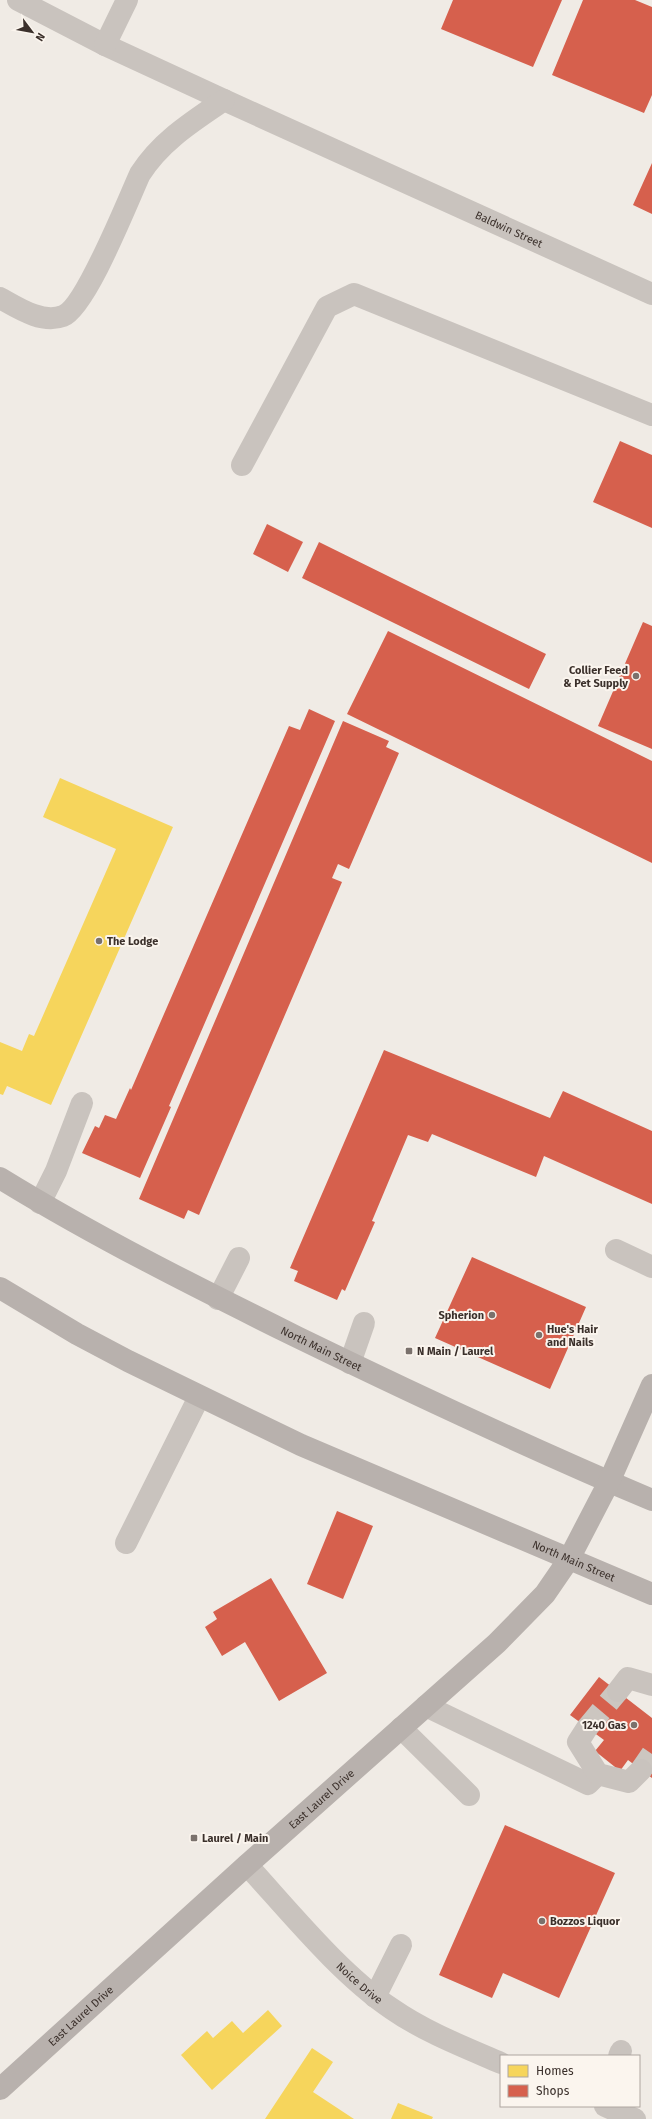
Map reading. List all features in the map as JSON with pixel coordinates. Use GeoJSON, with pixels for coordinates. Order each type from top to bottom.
{"type":"FeatureCollection","features":[{"type":"Feature","properties":{"kind":"main road","name":"North Main Street"},"geometry":{"type":"LineString","coordinates":[[0,1178],[40,1203],[112,1244],[218,1298],[350,1363],[548,1456],[652,1500]]}},
{"type":"Feature","properties":{"kind":"main road","name":"North Main Street"},"geometry":{"type":"LineString","coordinates":[[0,1288],[77,1334],[199,1397],[301,1445],[652,1594]]}},
{"type":"Feature","properties":{"kind":"main road","name":"East Laurel Drive"},"geometry":{"type":"LineString","coordinates":[[0,2090],[246,1865],[426,1706],[525,1616],[545,1594],[569,1559],[609,1482],[652,1385]]}},
{"type":"Feature","properties":{"kind":"street","name":"Baldwin Street"},"geometry":{"type":"LineString","coordinates":[[18,0],[106,45],[224,100],[367,163],[652,294]]}},
{"type":"Feature","properties":{"kind":"street"},"geometry":{"type":"LineString","coordinates":[[106,45],[127,0]]}},
{"type":"Feature","properties":{"kind":"street"},"geometry":{"type":"LineString","coordinates":[[0,298],[28,313],[42,317],[64,316],[73,309],[88,288],[140,174],[151,156],[185,127],[224,100]]}},
{"type":"Feature","properties":{"kind":"street"},"geometry":{"type":"LineString","coordinates":[[242,464],[327,308],[354,294],[652,415]]}},
{"type":"Feature","properties":{"kind":"street"},"geometry":{"type":"LineString","coordinates":[[40,1203],[56,1171],[82,1103]]}},
{"type":"Feature","properties":{"kind":"street"},"geometry":{"type":"LineString","coordinates":[[616,1250],[652,1267]]}},
{"type":"Feature","properties":{"kind":"street"},"geometry":{"type":"LineString","coordinates":[[218,1298],[238,1258]]}},
{"type":"Feature","properties":{"kind":"street"},"geometry":{"type":"LineString","coordinates":[[350,1363],[364,1323]]}},
{"type":"Feature","properties":{"kind":"street"},"geometry":{"type":"LineString","coordinates":[[126,1543],[199,1397]]}},
{"type":"Feature","properties":{"kind":"street"},"geometry":{"type":"LineString","coordinates":[[618,1691],[628,1678],[652,1685]]}},
{"type":"Feature","properties":{"kind":"street"},"geometry":{"type":"LineString","coordinates":[[426,1706],[588,1784],[598,1774]]}},
{"type":"Feature","properties":{"kind":"street"},"geometry":{"type":"LineString","coordinates":[[401,1728],[469,1795]]}},
{"type":"Feature","properties":{"kind":"street"},"geometry":{"type":"LineString","coordinates":[[587,1728],[578,1742],[598,1774],[630,1782],[641,1770]]}},
{"type":"Feature","properties":{"kind":"street","name":"Noice Drive"},"geometry":{"type":"LineString","coordinates":[[246,1865],[325,1949],[375,1997],[412,2022],[500,2063]]}},
{"type":"Feature","properties":{"kind":"street"},"geometry":{"type":"LineString","coordinates":[[375,1997],[401,1945]]}},
{"type":"Feature","properties":{"kind":"street"},"geometry":{"type":"LineString","coordinates":[[607,2107],[635,2119]]}},
{"type":"Feature","properties":{"kind":"building: Homes","name":"The Lodge"},"geometry":{"type":"Polygon","coordinates":[[[60,778],[173,827],[51,1105],[7,1086],[3,1095],[0,1094],[0,1042],[22,1051],[29,1034],[34,1036],[116,849],[43,817],[60,778]]]}},
{"type":"Feature","properties":{"kind":"building: Homes"},"geometry":{"type":"Polygon","coordinates":[[[268,2010],[282,2026],[212,2090],[181,2055],[207,2031],[213,2038],[232,2021],[243,2033],[268,2010]]]}},
{"type":"Feature","properties":{"kind":"building: Homes"},"geometry":{"type":"Polygon","coordinates":[[[312,2048],[333,2062],[313,2092],[354,2119],[265,2119],[312,2048]]]}},
{"type":"Feature","properties":{"kind":"building: Homes"},"geometry":{"type":"Polygon","coordinates":[[[398,2103],[433,2117],[432,2119],[391,2119],[398,2103]]]}},
{"type":"Feature","properties":{"kind":"building: Shops"},"geometry":{"type":"Polygon","coordinates":[[[453,0],[562,0],[533,67],[441,29],[453,0]]]}},
{"type":"Feature","properties":{"kind":"building: Shops"},"geometry":{"type":"Polygon","coordinates":[[[583,0],[635,0],[652,7],[652,95],[644,113],[552,75],[583,0]]]}},
{"type":"Feature","properties":{"kind":"building: Shops"},"geometry":{"type":"Polygon","coordinates":[[[652,163],[652,214],[633,205],[652,163]]]}},
{"type":"Feature","properties":{"kind":"building: Shops"},"geometry":{"type":"Polygon","coordinates":[[[620,441],[652,455],[652,528],[593,502],[620,441]]]}},
{"type":"Feature","properties":{"kind":"building: Shops"},"geometry":{"type":"Polygon","coordinates":[[[267,524],[303,542],[288,572],[253,554],[267,524]]]}},
{"type":"Feature","properties":{"kind":"building: Shops"},"geometry":{"type":"Polygon","coordinates":[[[319,542],[546,654],[529,689],[302,578],[319,542]]]}},
{"type":"Feature","properties":{"kind":"building: Shops","name":"Collier Feed & Pet Supply"},"geometry":{"type":"Polygon","coordinates":[[[643,622],[652,626],[652,749],[598,726],[643,622]]]}},
{"type":"Feature","properties":{"kind":"building: Shops"},"geometry":{"type":"Polygon","coordinates":[[[388,631],[652,761],[652,863],[347,714],[388,631]]]}},
{"type":"Feature","properties":{"kind":"building: Shops"},"geometry":{"type":"Polygon","coordinates":[[[309,709],[335,721],[169,1106],[171,1107],[140,1178],[82,1153],[95,1126],[99,1128],[105,1115],[116,1119],[130,1088],[131,1090],[289,726],[300,730],[309,709]]]}},
{"type":"Feature","properties":{"kind":"building: Shops"},"geometry":{"type":"Polygon","coordinates":[[[343,721],[389,741],[386,747],[399,753],[349,869],[338,864],[332,878],[342,882],[199,1215],[188,1210],[184,1219],[139,1199],[343,721]]]}},
{"type":"Feature","properties":{"kind":"building: Shops"},"geometry":{"type":"Polygon","coordinates":[[[384,1050],[550,1118],[563,1091],[652,1131],[652,1204],[544,1156],[536,1177],[432,1134],[428,1142],[408,1135],[372,1221],[375,1222],[345,1291],[342,1289],[337,1300],[294,1281],[298,1271],[290,1268],[384,1050]]]}},
{"type":"Feature","properties":{"kind":"building: Shops"},"geometry":{"type":"Polygon","coordinates":[[[472,1257],[586,1307],[550,1389],[435,1338],[472,1257]]]}},
{"type":"Feature","properties":{"kind":"building: Shops"},"geometry":{"type":"Polygon","coordinates":[[[337,1511],[373,1526],[343,1599],[307,1584],[337,1511]]]}},
{"type":"Feature","properties":{"kind":"building: Shops"},"geometry":{"type":"Polygon","coordinates":[[[271,1578],[327,1673],[279,1701],[245,1642],[222,1656],[205,1627],[217,1619],[213,1612],[271,1578]]]}},
{"type":"Feature","properties":{"kind":"building: Shops"},"geometry":{"type":"Polygon","coordinates":[[[599,1677],[652,1718],[652,1778],[628,1760],[620,1771],[595,1751],[604,1740],[570,1715],[599,1677]]]}},
{"type":"Feature","properties":{"kind":"building: Shops"},"geometry":{"type":"Polygon","coordinates":[[[505,1825],[615,1873],[559,1998],[503,1973],[492,1998],[439,1975],[505,1825]]]}},
{"type":"Feature","properties":{"kind":"tunnel"},"geometry":{"type":"LineString","coordinates":[[587,1728],[618,1691]]}},
{"type":"Feature","properties":{"kind":"tunnel"},"geometry":{"type":"LineString","coordinates":[[641,1770],[652,1754]]}},
{"type":"Feature","properties":{"kind":"place","name":"Collier Feed & Pet Supply"},"geometry":{"type":"Point","coordinates":[636,676]}},
{"type":"Feature","properties":{"kind":"place","name":"The Lodge"},"geometry":{"type":"Point","coordinates":[99,941]}},
{"type":"Feature","properties":{"kind":"place","name":"Spherion"},"geometry":{"type":"Point","coordinates":[492,1315]}},
{"type":"Feature","properties":{"kind":"place","name":"Hue's Hair and Nails"},"geometry":{"type":"Point","coordinates":[539,1335]}},
{"type":"Feature","properties":{"kind":"place","name":"N Main / Laurel"},"geometry":{"type":"Point","coordinates":[409,1351]}},
{"type":"Feature","properties":{"kind":"place","name":"1240 Gas"},"geometry":{"type":"Point","coordinates":[634,1725]}},
{"type":"Feature","properties":{"kind":"place","name":"Laurel / Main"},"geometry":{"type":"Point","coordinates":[194,1838]}},
{"type":"Feature","properties":{"kind":"place","name":"Bozzos Liquor"},"geometry":{"type":"Point","coordinates":[542,1921]}}]}
